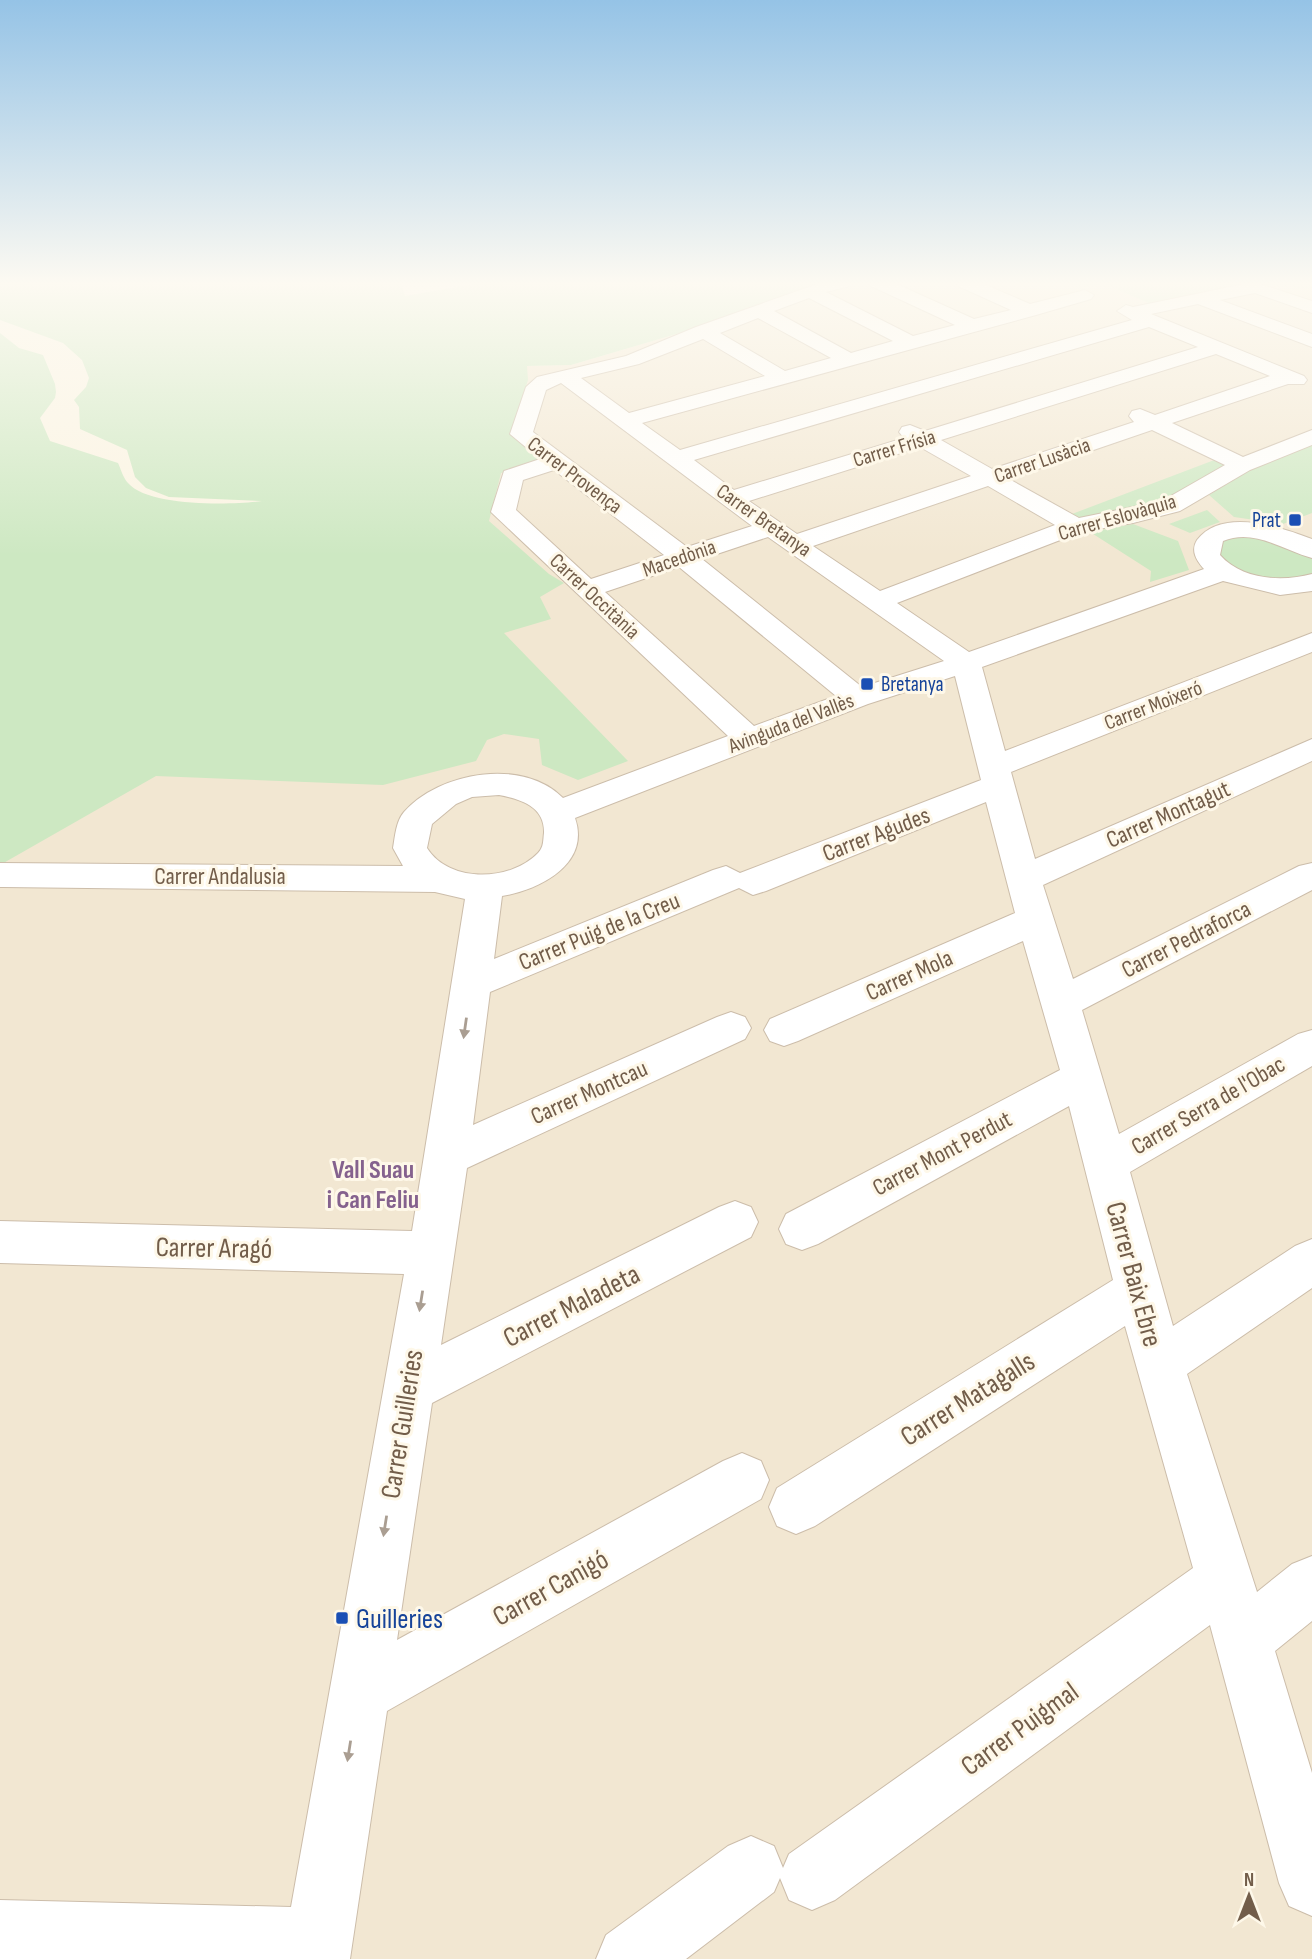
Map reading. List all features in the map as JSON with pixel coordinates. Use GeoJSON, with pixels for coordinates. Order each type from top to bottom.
{"type":"FeatureCollection","features":[{"type":"Feature","properties":{"kind":"street","name":"Carrer Provença"},"geometry":{"type":"LineString","coordinates":[[574,373],[544,381],[536,387],[521,434],[683,557],[857,698]]}},
{"type":"Feature","properties":{"kind":"street"},"geometry":{"type":"LineString","coordinates":[[789,373],[832,388],[1075,526]]}},
{"type":"Feature","properties":{"kind":"street"},"geometry":{"type":"LineString","coordinates":[[625,421],[798,373]]}},
{"type":"Feature","properties":{"kind":"street"},"geometry":{"type":"LineString","coordinates":[[677,458],[970,373]]}},
{"type":"Feature","properties":{"kind":"street"},"geometry":{"type":"LineString","coordinates":[[1050,373],[1242,465]]}},
{"type":"Feature","properties":{"kind":"street","name":"Carrer Frísia"},"geometry":{"type":"LineString","coordinates":[[733,498],[1133,373]]}},
{"type":"Feature","properties":{"kind":"street"},"geometry":{"type":"LineString","coordinates":[[1279,373],[1312,387]]}},
{"type":"Feature","properties":{"kind":"street","name":"Carrer Bretanya"},"geometry":{"type":"LineString","coordinates":[[564,376],[771,528],[966,663]]}},
{"type":"Feature","properties":{"kind":"street","name":"Carrer Lusàcia"},"geometry":{"type":"LineString","coordinates":[[796,543],[1288,377]]}},
{"type":"Feature","properties":{"kind":"street"},"geometry":{"type":"LineString","coordinates":[[686,383],[707,397]]}},
{"type":"Feature","properties":{"kind":"street","name":"Carrer Eslovàquia"},"geometry":{"type":"LineString","coordinates":[[878,601],[1075,526],[1171,506],[1242,465],[1312,437]]}},
{"type":"Feature","properties":{"kind":"street","name":"Carrer Occitània"},"geometry":{"type":"LineString","coordinates":[[558,461],[512,475],[503,512],[749,739]]}},
{"type":"Feature","properties":{"kind":"street"},"geometry":{"type":"LineString","coordinates":[[1196,492],[1239,530]]}},
{"type":"Feature","properties":{"kind":"street"},"geometry":{"type":"LineString","coordinates":[[1133,516],[1208,543]]}},
{"type":"Feature","properties":{"kind":"street"},"geometry":{"type":"LineString","coordinates":[[1285,537],[1312,526]]}},
{"type":"Feature","properties":{"kind":"street","name":"Macedònia"},"geometry":{"type":"LineString","coordinates":[[587,589],[771,528]]}},
{"type":"Feature","properties":{"kind":"street"},"geometry":{"type":"LineString","coordinates":[[1208,543],[1223,533],[1239,530],[1285,537],[1312,550]]}},
{"type":"Feature","properties":{"kind":"street"},"geometry":{"type":"LineString","coordinates":[[1208,543],[1207,553],[1214,564],[1225,571],[1248,581],[1283,587],[1312,598]]}},
{"type":"Feature","properties":{"kind":"street","name":"Avinguda del Vallès"},"geometry":{"type":"LineString","coordinates":[[558,811],[857,698],[966,663],[1225,571]]}},
{"type":"Feature","properties":{"kind":"street"},"geometry":{"type":"LineString","coordinates":[[1283,587],[1312,582]]}},
{"type":"Feature","properties":{"kind":"street","name":"Carrer Moixeró"},"geometry":{"type":"LineString","coordinates":[[997,776],[1312,642]]}},
{"type":"Feature","properties":{"kind":"street","name":"Carrer Baix Ebre"},"geometry":{"type":"LineString","coordinates":[[966,663],[1029,900],[1083,1078],[1159,1364],[1243,1640],[1312,1883]]}},
{"type":"Feature","properties":{"kind":"street","name":"Carrer Montagut"},"geometry":{"type":"LineString","coordinates":[[1029,900],[1312,748]]}},
{"type":"Feature","properties":{"kind":"street","name":"Carrer Agudes"},"geometry":{"type":"LineString","coordinates":[[740,880],[997,776]]}},
{"type":"Feature","properties":{"kind":"street"},"geometry":{"type":"LineString","coordinates":[[499,784],[535,793],[558,811],[563,835],[558,850],[540,869],[509,884],[461,884],[424,871],[410,848],[416,820],[444,796],[467,787],[499,784]]}},
{"type":"Feature","properties":{"kind":"street","name":"Carrer Andalusia"},"geometry":{"type":"LineString","coordinates":[[2,875],[461,884]]}},
{"type":"Feature","properties":{"kind":"street","name":"Carrer Pedraforca"},"geometry":{"type":"LineString","coordinates":[[1059,1004],[1312,875]]}},
{"type":"Feature","properties":{"kind":"street","name":"Carrer Puig de la Creu"},"geometry":{"type":"LineString","coordinates":[[471,984],[740,880]]}},
{"type":"Feature","properties":{"kind":"street","name":"Carrer Guilleries"},"geometry":{"type":"LineString","coordinates":[[317,1950],[429,1253],[447,1157],[471,984],[461,884]]}},
{"type":"Feature","properties":{"kind":"street","name":"Carrer Mola"},"geometry":{"type":"LineString","coordinates":[[783,1030],[1029,900]]}},
{"type":"Feature","properties":{"kind":"street","name":"Carrer Montcau"},"geometry":{"type":"LineString","coordinates":[[447,1157],[731,1028]]}},
{"type":"Feature","properties":{"kind":"street","name":"Carrer Serra de l'Obac"},"geometry":{"type":"LineString","coordinates":[[1105,1164],[1312,1045]]}},
{"type":"Feature","properties":{"kind":"street","name":"Carrer Mont Perdut"},"geometry":{"type":"LineString","coordinates":[[802,1229],[1083,1078]]}},
{"type":"Feature","properties":{"kind":"street","name":"Carrer Maladeta"},"geometry":{"type":"LineString","coordinates":[[407,1389],[735,1222]]}},
{"type":"Feature","properties":{"kind":"street","name":"Carrer Aragó"},"geometry":{"type":"LineString","coordinates":[[0,1242],[429,1253]]}},
{"type":"Feature","properties":{"kind":"street"},"geometry":{"type":"LineString","coordinates":[[1159,1364],[1312,1261]]}},
{"type":"Feature","properties":{"kind":"street","name":"Carrer Matagalls"},"geometry":{"type":"LineString","coordinates":[[796,1507],[1139,1290]]}},
{"type":"Feature","properties":{"kind":"street","name":"Carrer Canigó"},"geometry":{"type":"LineString","coordinates":[[358,1694],[742,1480]]}},
{"type":"Feature","properties":{"kind":"street","name":"Carrer Puigmal"},"geometry":{"type":"LineString","coordinates":[[630,1959],[782,1873],[1225,1579]]}},
{"type":"Feature","properties":{"kind":"street"},"geometry":{"type":"LineString","coordinates":[[1243,1640],[1312,1584]]}},
{"type":"Feature","properties":{"kind":"street"},"geometry":{"type":"LineString","coordinates":[[0,1933],[317,1950]]}},
{"type":"Feature","properties":{"kind":"shaded area"},"geometry":{"type":"Polygon","coordinates":[[[519,373],[1312,373],[1312,1959],[0,1959],[0,848],[519,373]]]}},
{"type":"Feature","properties":{"kind":"green space"},"geometry":{"type":"Polygon","coordinates":[[[0,373],[51,373],[55,384],[55,398],[40,418],[50,441],[118,463],[128,483],[138,491],[192,502],[262,501],[169,497],[146,488],[135,477],[127,450],[80,429],[79,407],[74,400],[86,387],[89,378],[87,373],[528,373],[528,380],[511,433],[546,462],[501,473],[489,521],[549,574],[564,583],[540,597],[551,619],[504,633],[628,761],[578,780],[542,765],[539,739],[504,734],[487,740],[476,761],[383,785],[156,776],[0,865],[0,373]]]}},
{"type":"Feature","properties":{"kind":"green space"},"geometry":{"type":"Polygon","coordinates":[[[1312,445],[1312,513],[1283,524],[1234,517],[1209,495],[1254,467],[1312,445]]]}},
{"type":"Feature","properties":{"kind":"green space"},"geometry":{"type":"Polygon","coordinates":[[[1217,459],[1227,465],[1161,501],[1079,518],[1072,514],[1217,459]]]}},
{"type":"Feature","properties":{"kind":"green space"},"geometry":{"type":"Polygon","coordinates":[[[1207,510],[1220,522],[1190,533],[1169,524],[1207,510]]]}},
{"type":"Feature","properties":{"kind":"green space"},"geometry":{"type":"Polygon","coordinates":[[[1133,524],[1178,541],[1189,570],[1150,582],[1151,571],[1090,532],[1133,524]]]}},
{"type":"Feature","properties":{"kind":"green space"},"geometry":{"type":"Polygon","coordinates":[[[1259,535],[1312,558],[1312,574],[1295,582],[1247,576],[1217,555],[1221,541],[1230,537],[1259,535]]]}},
{"type":"Feature","properties":{"kind":"place","name":"Prat"},"geometry":{"type":"Point","coordinates":[1295,520]}},
{"type":"Feature","properties":{"kind":"place","name":"Bretanya"},"geometry":{"type":"Point","coordinates":[867,684]}},
{"type":"Feature","properties":{"kind":"place","name":"Guilleries"},"geometry":{"type":"Point","coordinates":[342,1618]}},
{"type":"Feature","properties":{"kind":"district","name":"Vall Suau i Can Feliu"},"geometry":{"type":"Point","coordinates":[373,1184]}}]}
